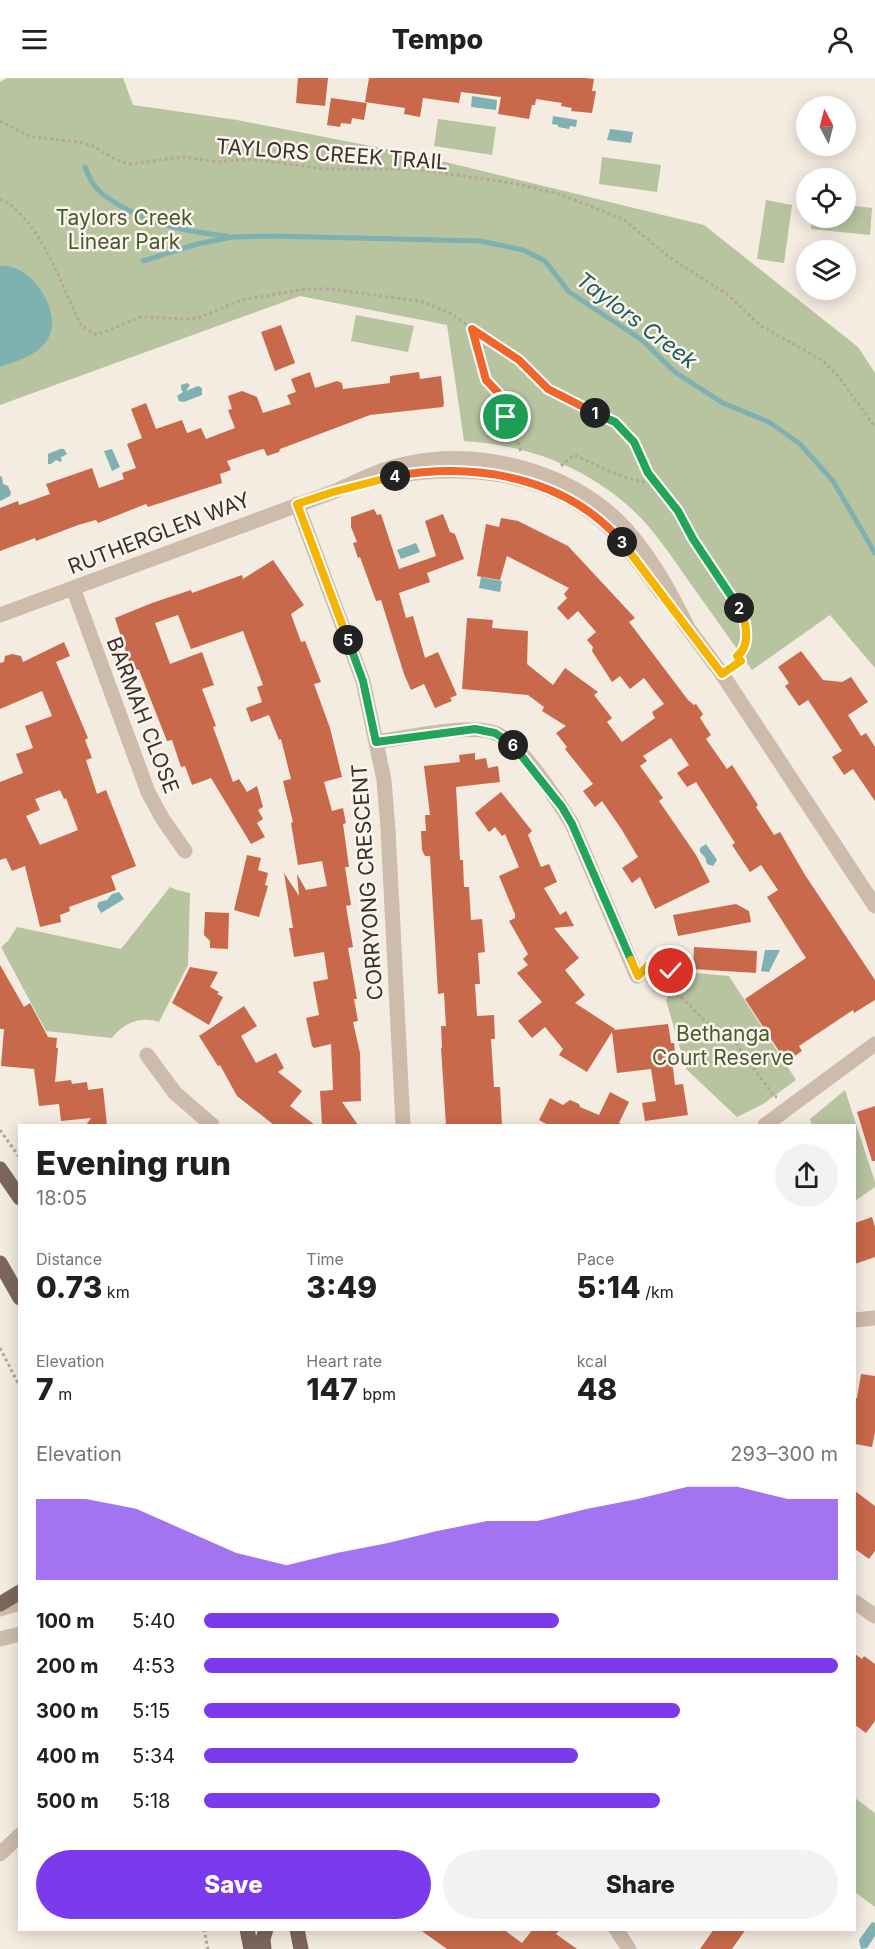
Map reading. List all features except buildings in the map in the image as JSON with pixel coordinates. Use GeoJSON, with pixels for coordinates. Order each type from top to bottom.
{"type":"FeatureCollection","features":[{"type":"Feature","properties":{"kind":"main road"},"geometry":{"type":"LineString","coordinates":[[0,1169],[18,1195]]}},
{"type":"Feature","properties":{"kind":"main road"},"geometry":{"type":"LineString","coordinates":[[0,1263],[18,1294]]}},
{"type":"Feature","properties":{"kind":"main road"},"geometry":{"type":"LineString","coordinates":[[0,1604],[18,1593]]}},
{"type":"Feature","properties":{"kind":"main road"},"geometry":{"type":"LineString","coordinates":[[247,1931],[251,1949]]}},
{"type":"Feature","properties":{"kind":"main road"},"geometry":{"type":"LineString","coordinates":[[264,1949],[265,1931]]}},
{"type":"Feature","properties":{"kind":"main road"},"geometry":{"type":"LineString","coordinates":[[297,1931],[301,1949]]}},
{"type":"Feature","properties":{"kind":"street","name":"RUTHERGLEN WAY"},"geometry":{"type":"LineString","coordinates":[[0,615],[405,464],[464,459],[502,464],[552,478],[596,503],[623,526],[660,574],[688,628],[722,674],[875,906]]}},
{"type":"Feature","properties":{"kind":"street","name":"CORRYONG CRESCENT"},"geometry":{"type":"LineString","coordinates":[[297,504],[363,681],[384,780],[403,1124]]}},
{"type":"Feature","properties":{"kind":"street","name":"BARMAH CLOSE"},"geometry":{"type":"LineString","coordinates":[[73,588],[148,792],[162,818],[185,851]]}},
{"type":"Feature","properties":{"kind":"street"},"geometry":{"type":"LineString","coordinates":[[376,742],[475,729],[495,733],[510,742],[562,807],[572,824],[638,976]]}},
{"type":"Feature","properties":{"kind":"street"},"geometry":{"type":"LineString","coordinates":[[766,1124],[875,1044]]}},
{"type":"Feature","properties":{"kind":"street"},"geometry":{"type":"LineString","coordinates":[[147,1055],[175,1093],[211,1124]]}},
{"type":"Feature","properties":{"kind":"street"},"geometry":{"type":"LineString","coordinates":[[856,1320],[875,1318]]}},
{"type":"Feature","properties":{"kind":"street"},"geometry":{"type":"LineString","coordinates":[[856,1603],[875,1616]]}},
{"type":"Feature","properties":{"kind":"street"},"geometry":{"type":"LineString","coordinates":[[0,1609],[18,1604]]}},
{"type":"Feature","properties":{"kind":"street"},"geometry":{"type":"LineString","coordinates":[[0,1639],[18,1634]]}},
{"type":"Feature","properties":{"kind":"street"},"geometry":{"type":"LineString","coordinates":[[0,1854],[18,1837]]}},
{"type":"Feature","properties":{"kind":"street"},"geometry":{"type":"LineString","coordinates":[[617,1931],[629,1949]]}},
{"type":"Feature","properties":{"kind":"path","name":"TAYLORS CREEK TRAIL"},"geometry":{"type":"LineString","coordinates":[[0,121],[31,137],[79,142],[93,146],[129,164],[183,157],[218,162],[250,159],[325,169],[413,169],[524,185],[573,199],[623,219],[669,257],[727,294],[761,326],[822,360],[848,387],[875,428]]}},
{"type":"Feature","properties":{"kind":"path"},"geometry":{"type":"LineString","coordinates":[[0,199],[17,211],[33,231],[81,325],[94,334],[102,333],[140,317],[198,318],[241,300],[319,288],[423,302],[450,313],[519,360],[548,389],[615,422],[634,442],[645,468],[678,511],[693,539],[743,615],[746,631],[745,646],[737,656],[741,661],[722,674]]}},
{"type":"Feature","properties":{"kind":"path"},"geometry":{"type":"LineString","coordinates":[[472,329],[486,380],[504,399],[507,426],[518,442],[521,452]]}},
{"type":"Feature","properties":{"kind":"path"},"geometry":{"type":"LineString","coordinates":[[561,466],[574,455],[615,473],[644,482],[657,483]]}},
{"type":"Feature","properties":{"kind":"path"},"geometry":{"type":"LineString","coordinates":[[638,976],[661,952],[671,971],[669,991],[681,997],[705,1021],[737,1045],[776,1098],[785,1091]]}},
{"type":"Feature","properties":{"kind":"path"},"geometry":{"type":"LineString","coordinates":[[0,1130],[18,1155]]}},
{"type":"Feature","properties":{"kind":"path"},"geometry":{"type":"LineString","coordinates":[[0,1348],[18,1383]]}},
{"type":"Feature","properties":{"kind":"path"},"geometry":{"type":"LineString","coordinates":[[204,1931],[208,1949]]}},
{"type":"Feature","properties":{"kind":"green space","name":"Taylors Creek Linear Park"},"geometry":{"type":"Polygon","coordinates":[[[7,78],[123,78],[133,105],[237,120],[417,155],[704,225],[858,347],[875,373],[875,668],[830,615],[752,670],[657,537],[623,501],[582,474],[537,454],[489,443],[464,441],[447,325],[300,296],[0,405],[0,82],[7,78]]]}},
{"type":"Feature","properties":{"kind":"green space"},"geometry":{"type":"Polygon","coordinates":[[[438,119],[496,127],[492,155],[434,146],[438,119]]]}},
{"type":"Feature","properties":{"kind":"green space"},"geometry":{"type":"Polygon","coordinates":[[[602,157],[661,165],[657,192],[599,184],[602,157]]]}},
{"type":"Feature","properties":{"kind":"green space"},"geometry":{"type":"Polygon","coordinates":[[[766,200],[792,205],[784,263],[757,259],[766,200]]]}},
{"type":"Feature","properties":{"kind":"green space"},"geometry":{"type":"Polygon","coordinates":[[[856,206],[872,208],[870,235],[811,229],[856,228],[856,206]]]}},
{"type":"Feature","properties":{"kind":"green space"},"geometry":{"type":"Polygon","coordinates":[[[356,315],[414,326],[408,352],[351,341],[356,315]]]}},
{"type":"Feature","properties":{"kind":"green space"},"geometry":{"type":"Polygon","coordinates":[[[170,887],[190,893],[188,965],[159,1022],[139,1020],[127,1024],[112,1038],[46,1031],[1,947],[17,927],[121,949],[170,887]]]}},
{"type":"Feature","properties":{"kind":"green space","name":"Bethanga Court Reserve"},"geometry":{"type":"Polygon","coordinates":[[[673,971],[729,976],[796,1080],[763,1104],[737,1117],[686,1069],[666,1000],[672,988],[673,971]]]}},
{"type":"Feature","properties":{"kind":"green space"},"geometry":{"type":"Polygon","coordinates":[[[845,1090],[875,1182],[875,1187],[856,1200],[856,1124],[812,1124],[810,1119],[845,1090]]]}},
{"type":"Feature","properties":{"kind":"green space"},"geometry":{"type":"Polygon","coordinates":[[[856,1799],[875,1813],[875,1907],[856,1893],[856,1799]]]}},
{"type":"Feature","properties":{"kind":"water"},"geometry":{"type":"Polygon","coordinates":[[[472,96],[497,100],[496,110],[471,107],[472,96]]]}},
{"type":"Feature","properties":{"kind":"water"},"geometry":{"type":"Polygon","coordinates":[[[553,116],[577,120],[576,127],[570,126],[569,129],[558,127],[552,124],[553,116]]]}},
{"type":"Feature","properties":{"kind":"water"},"geometry":{"type":"Polygon","coordinates":[[[610,129],[633,132],[631,143],[607,140],[610,129]]]}},
{"type":"Feature","properties":{"kind":"water"},"geometry":{"type":"Polygon","coordinates":[[[0,266],[12,267],[35,282],[49,307],[52,320],[51,332],[41,348],[24,358],[0,367],[0,266]]]}},
{"type":"Feature","properties":{"kind":"water"},"geometry":{"type":"Polygon","coordinates":[[[187,383],[190,385],[186,391],[198,386],[202,388],[202,395],[184,402],[179,401],[177,396],[183,392],[181,385],[187,383]]]}},
{"type":"Feature","properties":{"kind":"water"},"geometry":{"type":"Polygon","coordinates":[[[64,449],[67,454],[60,458],[61,462],[56,460],[48,464],[48,454],[64,449]]]}},
{"type":"Feature","properties":{"kind":"water"},"geometry":{"type":"Polygon","coordinates":[[[112,449],[120,467],[112,471],[104,451],[112,449]]]}},
{"type":"Feature","properties":{"kind":"water"},"geometry":{"type":"Polygon","coordinates":[[[0,476],[3,484],[8,486],[11,493],[10,496],[0,501],[0,476]]]}},
{"type":"Feature","properties":{"kind":"water"},"geometry":{"type":"Polygon","coordinates":[[[416,543],[420,552],[401,559],[397,550],[416,543]]]}},
{"type":"Feature","properties":{"kind":"water"},"geometry":{"type":"Polygon","coordinates":[[[481,577],[502,581],[500,592],[479,588],[481,577]]]}},
{"type":"Feature","properties":{"kind":"water"},"geometry":{"type":"Polygon","coordinates":[[[706,844],[717,860],[713,866],[707,864],[700,852],[700,848],[706,844]]]}},
{"type":"Feature","properties":{"kind":"water"},"geometry":{"type":"Polygon","coordinates":[[[119,892],[124,899],[101,913],[97,906],[99,902],[119,892]]]}},
{"type":"Feature","properties":{"kind":"water"},"geometry":{"type":"Polygon","coordinates":[[[765,950],[780,950],[769,972],[761,971],[765,950]]]}},
{"type":"Feature","properties":{"kind":"water"},"geometry":{"type":"Polygon","coordinates":[[[872,1922],[875,1923],[875,1936],[867,1948],[861,1949],[859,1940],[872,1922]]]}},
{"type":"Feature","properties":{"kind":"waterway"},"geometry":{"type":"LineString","coordinates":[[85,167],[98,191],[132,212],[171,227],[227,236]]}},
{"type":"Feature","properties":{"kind":"waterway","name":"Taylors Creek"},"geometry":{"type":"LineString","coordinates":[[143,261],[197,244],[233,237],[480,241],[523,250],[545,261],[569,292],[642,340],[676,373],[723,403],[769,422],[800,444],[833,481],[875,553]]}},
{"type":"Feature","properties":{"kind":"route"},"geometry":{"type":"LineString","coordinates":[[506,417],[504,399],[486,380],[472,329],[519,360],[548,389],[615,422],[630,436],[648,473],[678,511],[693,539],[741,612],[746,631],[744,650],[737,656],[741,661],[722,674],[615,533],[582,507],[544,487],[523,480],[480,472],[432,472],[383,478],[297,504],[363,681],[376,742],[475,729],[504,737],[517,749],[562,807],[572,824],[638,976],[661,952],[671,971]]}}]}
